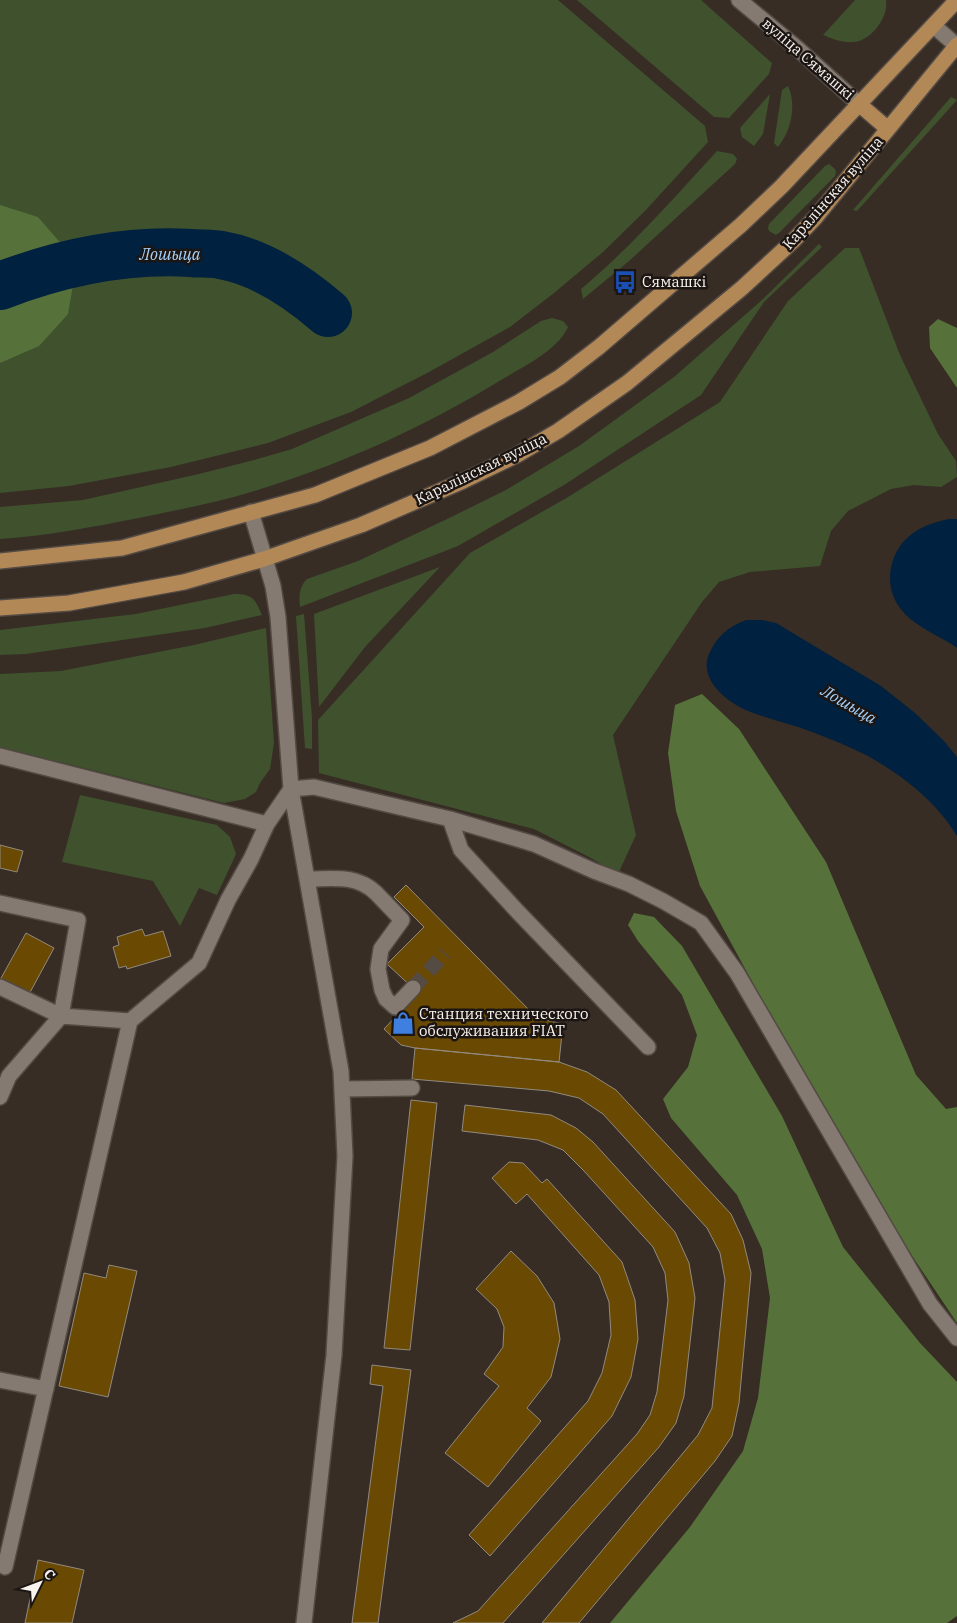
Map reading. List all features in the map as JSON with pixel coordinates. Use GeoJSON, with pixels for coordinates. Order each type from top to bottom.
{"type":"FeatureCollection","features":[{"type":"Feature","properties":{"kind":"main road","name":"вуліца Сямашкі"},"geometry":{"type":"LineString","coordinates":[[859,104],[954,3]]}},
{"type":"Feature","properties":{"kind":"main road"},"geometry":{"type":"LineString","coordinates":[[0,561],[122,548],[315,495],[430,448],[519,402],[560,377],[599,347],[741,225],[782,186],[859,104],[888,129],[957,45]]}},
{"type":"Feature","properties":{"kind":"main road","name":"Каралінская вуліца"},"geometry":{"type":"LineString","coordinates":[[0,608],[69,603],[184,582],[264,559],[361,525],[463,481],[526,450],[558,431],[628,383],[742,288],[793,242],[888,129]]}},
{"type":"Feature","properties":{"kind":"street","name":"вуліца Сямашкі"},"geometry":{"type":"LineString","coordinates":[[739,0],[797,48],[859,104]]}},
{"type":"Feature","properties":{"kind":"street"},"geometry":{"type":"LineString","coordinates":[[934,26],[957,45]]}},
{"type":"Feature","properties":{"kind":"street"},"geometry":{"type":"LineString","coordinates":[[251,512],[273,586],[278,616],[291,789],[341,1071],[342,1089],[345,1156],[334,1355],[304,1623]]}},
{"type":"Feature","properties":{"kind":"street"},"geometry":{"type":"LineString","coordinates":[[0,756],[267,824]]}},
{"type":"Feature","properties":{"kind":"street"},"geometry":{"type":"LineString","coordinates":[[291,789],[314,788],[450,819],[534,844],[628,884],[701,923],[737,973],[930,1304],[957,1338]]}},
{"type":"Feature","properties":{"kind":"street"},"geometry":{"type":"LineString","coordinates":[[5,1567],[130,1021],[199,963],[228,900],[251,859],[267,824],[291,789]]}},
{"type":"Feature","properties":{"kind":"street"},"geometry":{"type":"LineString","coordinates":[[450,819],[461,850],[648,1047]]}},
{"type":"Feature","properties":{"kind":"street"},"geometry":{"type":"LineString","coordinates":[[307,879],[351,879],[376,893],[402,920],[381,949],[378,969],[382,990],[386,999],[395,1008],[413,988]]}},
{"type":"Feature","properties":{"kind":"street"},"geometry":{"type":"LineString","coordinates":[[0,902],[78,920],[61,1016],[5,1074],[0,1097]]}},
{"type":"Feature","properties":{"kind":"street"},"geometry":{"type":"LineString","coordinates":[[0,987],[61,1016],[130,1021]]}},
{"type":"Feature","properties":{"kind":"street"},"geometry":{"type":"LineString","coordinates":[[342,1089],[412,1088]]}},
{"type":"Feature","properties":{"kind":"street"},"geometry":{"type":"LineString","coordinates":[[0,1380],[46,1389]]}},
{"type":"Feature","properties":{"kind":"green space"},"geometry":{"type":"Polygon","coordinates":[[[0,0],[558,0],[705,126],[708,142],[645,211],[603,252],[510,327],[351,412],[268,443],[171,467],[69,486],[0,493],[0,0]]]}},
{"type":"Feature","properties":{"kind":"green space"},"geometry":{"type":"Polygon","coordinates":[[[577,0],[701,0],[772,63],[769,74],[729,118],[714,117],[577,0]]]}},
{"type":"Feature","properties":{"kind":"green space"},"geometry":{"type":"Polygon","coordinates":[[[855,0],[886,0],[885,14],[872,33],[860,41],[853,42],[841,41],[823,35],[855,0]]]}},
{"type":"Feature","properties":{"kind":"green space"},"geometry":{"type":"Polygon","coordinates":[[[788,86],[792,101],[791,118],[783,141],[778,147],[774,143],[782,90],[788,86]]]}},
{"type":"Feature","properties":{"kind":"green space"},"geometry":{"type":"Polygon","coordinates":[[[770,94],[763,134],[754,146],[742,137],[740,128],[770,94]]]}},
{"type":"Feature","properties":{"kind":"green space"},"geometry":{"type":"Polygon","coordinates":[[[951,97],[957,100],[857,211],[853,210],[951,97]]]}},
{"type":"Feature","properties":{"kind":"green space"},"geometry":{"type":"Polygon","coordinates":[[[717,151],[733,154],[737,159],[735,164],[629,261],[583,299],[581,289],[634,240],[717,151]]]}},
{"type":"Feature","properties":{"kind":"green space"},"geometry":{"type":"Polygon","coordinates":[[[829,164],[835,169],[835,176],[779,233],[776,235],[769,231],[769,224],[829,164]]]}},
{"type":"Feature","properties":{"kind":"green space"},"geometry":{"type":"Polygon","coordinates":[[[0,205],[38,217],[77,262],[68,314],[39,346],[0,363],[0,205]]]}},
{"type":"Feature","properties":{"kind":"green space"},"geometry":{"type":"Polygon","coordinates":[[[819,244],[822,247],[764,302],[701,395],[564,485],[458,546],[300,607],[300,592],[302,585],[307,579],[358,561],[445,520],[506,490],[579,446],[674,377],[762,300],[819,244]]]}},
{"type":"Feature","properties":{"kind":"green space"},"geometry":{"type":"Polygon","coordinates":[[[845,248],[859,248],[900,355],[938,434],[956,461],[957,477],[941,487],[914,485],[891,489],[848,511],[831,531],[820,566],[750,572],[719,582],[702,602],[613,735],[636,835],[618,874],[534,829],[319,773],[318,720],[470,553],[568,497],[720,402],[788,301],[845,248]]]}},
{"type":"Feature","properties":{"kind":"green space"},"geometry":{"type":"Polygon","coordinates":[[[552,318],[563,321],[568,327],[556,343],[539,357],[445,412],[358,454],[298,477],[251,492],[203,504],[70,531],[0,539],[0,507],[83,500],[199,474],[292,449],[409,398],[493,352],[541,321],[552,318]]]}},
{"type":"Feature","properties":{"kind":"green space"},"geometry":{"type":"Polygon","coordinates":[[[938,319],[957,328],[957,388],[930,348],[929,327],[938,319]]]}},
{"type":"Feature","properties":{"kind":"green space"},"geometry":{"type":"Polygon","coordinates":[[[440,567],[365,647],[319,707],[314,614],[440,567]]]}},
{"type":"Feature","properties":{"kind":"green space"},"geometry":{"type":"Polygon","coordinates":[[[234,594],[252,598],[262,615],[205,628],[26,654],[0,655],[0,630],[136,614],[234,594]]]}},
{"type":"Feature","properties":{"kind":"green space"},"geometry":{"type":"Polygon","coordinates":[[[304,614],[312,718],[312,749],[305,748],[296,616],[304,614]]]}},
{"type":"Feature","properties":{"kind":"green space"},"geometry":{"type":"Polygon","coordinates":[[[266,628],[274,743],[270,769],[256,792],[245,799],[224,803],[0,747],[0,674],[61,671],[194,645],[266,628]]]}},
{"type":"Feature","properties":{"kind":"green space"},"geometry":{"type":"Polygon","coordinates":[[[702,694],[739,729],[826,862],[916,1075],[946,1109],[957,1107],[957,1323],[874,1199],[700,886],[676,811],[668,753],[675,705],[702,694]]]}},
{"type":"Feature","properties":{"kind":"green space"},"geometry":{"type":"Polygon","coordinates":[[[80,795],[217,825],[230,837],[236,854],[217,895],[199,888],[180,926],[153,881],[62,862],[80,795]]]}},
{"type":"Feature","properties":{"kind":"green space"},"geometry":{"type":"Polygon","coordinates":[[[634,913],[654,917],[682,946],[782,1116],[843,1247],[920,1343],[957,1382],[957,1616],[947,1623],[610,1623],[690,1527],[743,1451],[758,1398],[770,1298],[762,1249],[737,1195],[671,1118],[663,1099],[688,1067],[697,1035],[682,995],[638,941],[628,925],[634,913]]]}},
{"type":"Feature","properties":{"kind":"water"},"geometry":{"type":"Polygon","coordinates":[[[949,519],[957,519],[957,648],[919,626],[906,615],[895,600],[890,581],[892,563],[901,545],[907,538],[927,526],[949,519]]]}},
{"type":"Feature","properties":{"kind":"water"},"geometry":{"type":"Polygon","coordinates":[[[746,620],[762,620],[776,623],[881,686],[915,713],[944,741],[957,757],[957,836],[949,823],[918,790],[868,756],[826,737],[748,711],[731,702],[716,689],[708,672],[709,654],[724,633],[746,620]]]}},
{"type":"Feature","properties":{"kind":"building"},"geometry":{"type":"Polygon","coordinates":[[[0,845],[23,851],[17,872],[0,868],[0,845]]]}},
{"type":"Feature","properties":{"kind":"building"},"geometry":{"type":"Polygon","coordinates":[[[406,885],[537,1018],[563,1024],[559,1062],[415,1048],[401,1045],[384,1029],[418,993],[387,964],[424,927],[394,897],[406,885]]]}},
{"type":"Feature","properties":{"kind":"building"},"geometry":{"type":"Polygon","coordinates":[[[142,929],[145,936],[163,931],[171,956],[127,969],[126,966],[119,968],[113,947],[119,945],[117,937],[142,929]]]}},
{"type":"Feature","properties":{"kind":"building"},"geometry":{"type":"Polygon","coordinates":[[[26,933],[54,948],[27,998],[0,980],[26,933]]]}},
{"type":"Feature","properties":{"kind":"building"},"geometry":{"type":"Polygon","coordinates":[[[415,1048],[559,1062],[587,1072],[616,1090],[731,1214],[743,1240],[751,1273],[739,1403],[732,1436],[715,1461],[579,1623],[542,1623],[698,1435],[712,1408],[725,1280],[720,1253],[707,1228],[603,1114],[579,1098],[549,1091],[412,1079],[415,1048]]]}},
{"type":"Feature","properties":{"kind":"building"},"geometry":{"type":"Polygon","coordinates":[[[411,1100],[437,1103],[410,1350],[384,1348],[411,1100]]]}},
{"type":"Feature","properties":{"kind":"building"},"geometry":{"type":"Polygon","coordinates":[[[465,1105],[551,1115],[576,1128],[593,1142],[675,1232],[689,1263],[695,1298],[684,1396],[676,1423],[659,1447],[503,1623],[453,1623],[478,1611],[637,1434],[650,1415],[657,1392],[668,1300],[665,1273],[653,1247],[563,1150],[538,1140],[462,1131],[465,1105]]]}},
{"type":"Feature","properties":{"kind":"building"},"geometry":{"type":"Polygon","coordinates":[[[509,1162],[523,1163],[542,1183],[547,1179],[622,1262],[635,1300],[638,1339],[631,1377],[612,1416],[490,1556],[469,1535],[588,1401],[602,1373],[611,1335],[609,1302],[599,1275],[527,1194],[516,1204],[492,1178],[509,1162]]]}},
{"type":"Feature","properties":{"kind":"building"},"geometry":{"type":"Polygon","coordinates":[[[511,1251],[537,1276],[554,1303],[560,1339],[551,1377],[527,1408],[541,1421],[488,1487],[445,1453],[499,1386],[484,1374],[503,1347],[504,1327],[497,1309],[476,1289],[511,1251]]]}},
{"type":"Feature","properties":{"kind":"building"},"geometry":{"type":"Polygon","coordinates":[[[109,1265],[137,1271],[108,1397],[59,1386],[84,1273],[106,1278],[109,1265]]]}},
{"type":"Feature","properties":{"kind":"building"},"geometry":{"type":"Polygon","coordinates":[[[372,1365],[411,1370],[378,1623],[352,1623],[383,1386],[370,1384],[372,1365]]]}},
{"type":"Feature","properties":{"kind":"building"},"geometry":{"type":"Polygon","coordinates":[[[38,1560],[84,1570],[72,1623],[25,1623],[38,1560]]]}},
{"type":"Feature","properties":{"kind":"waterway","name":"Лошыца"},"geometry":{"type":"LineString","coordinates":[[0,286],[70,264],[94,259],[142,253],[214,254],[236,258],[265,270],[292,285],[328,313]]}},
{"type":"Feature","properties":{"kind":"tunnel"},"geometry":{"type":"LineString","coordinates":[[413,988],[445,953]]}},
{"type":"Feature","properties":{"kind":"place","name":"Сямашкі"},"geometry":{"type":"Point","coordinates":[625,282]}},
{"type":"Feature","properties":{"kind":"place","name":"Станция технического обслуживания FIAT"},"geometry":{"type":"Point","coordinates":[403,1023]}}]}
